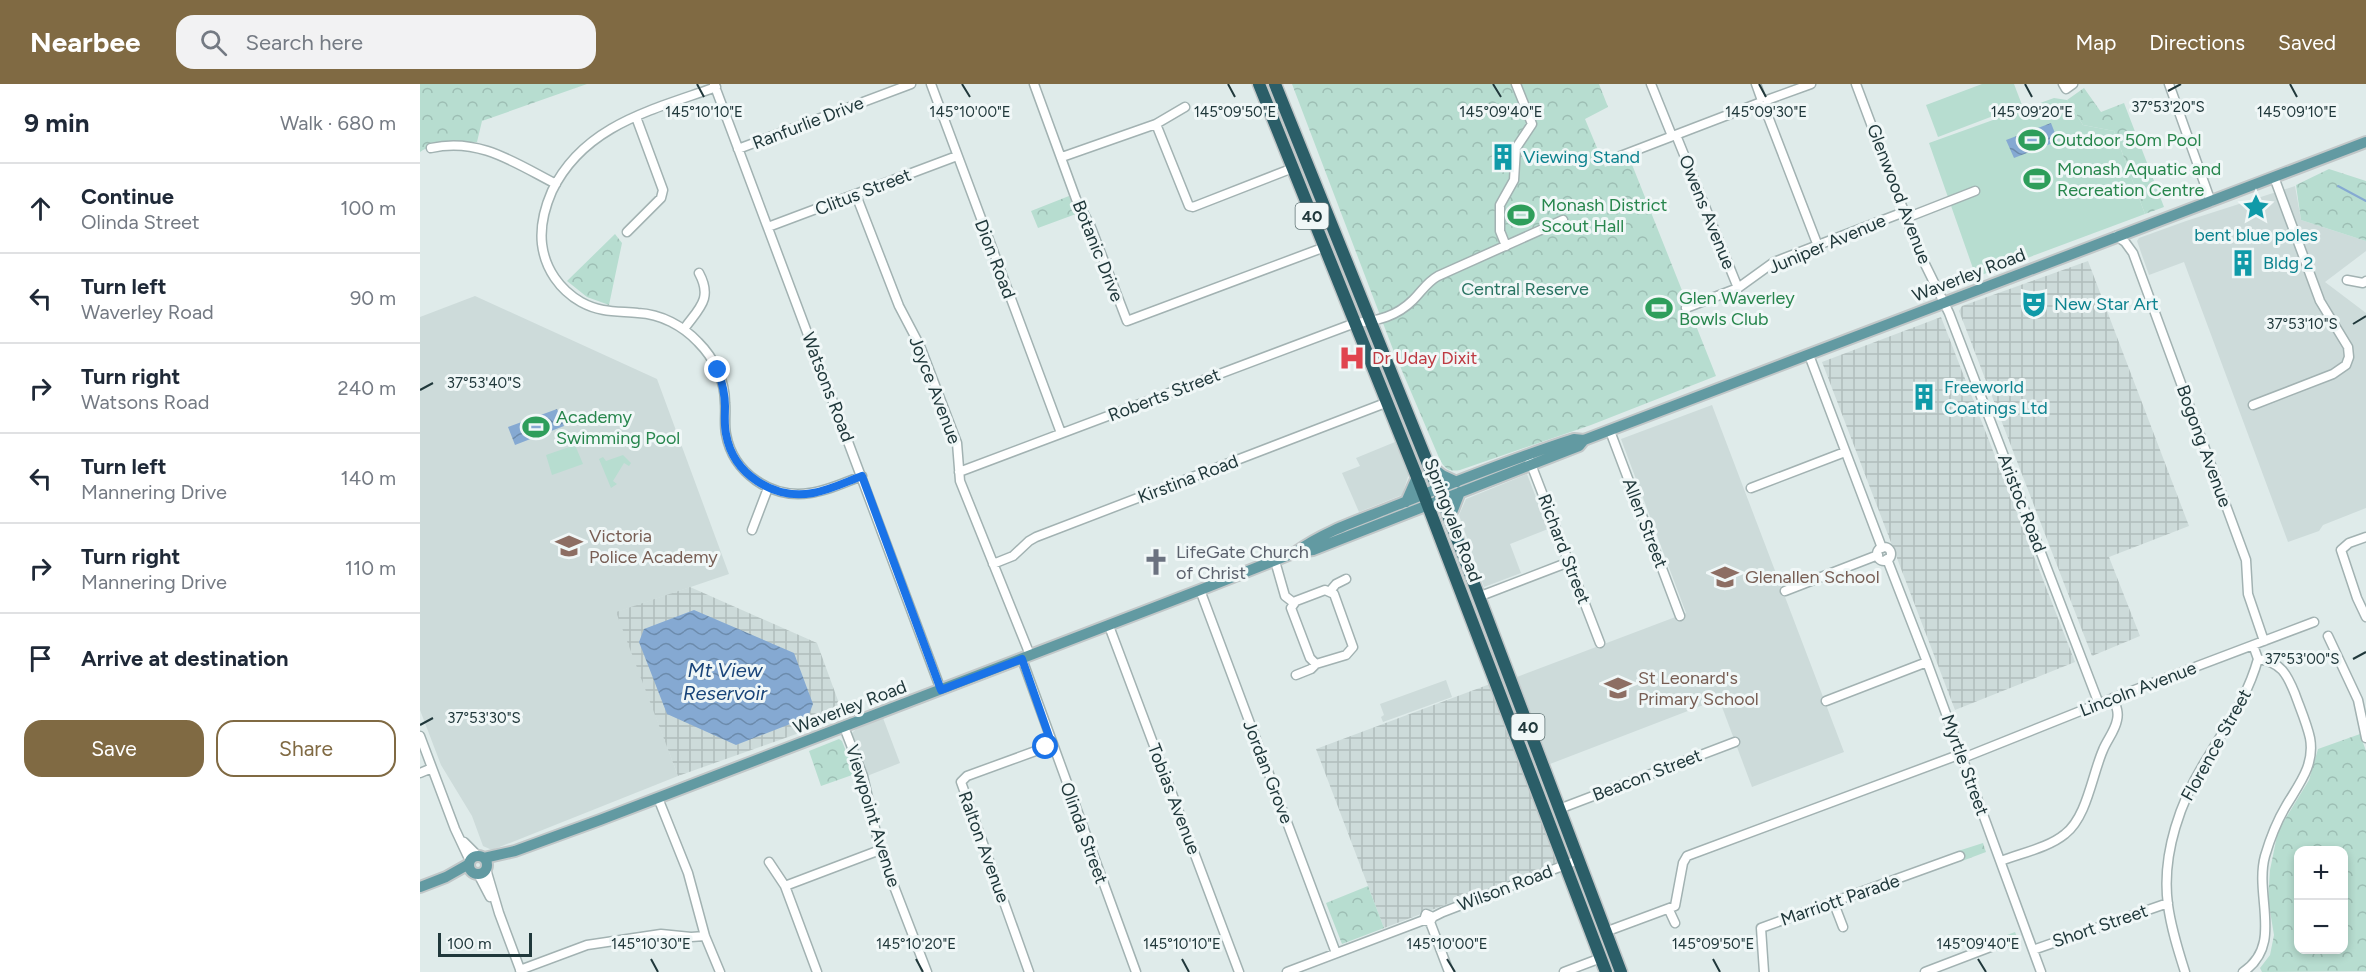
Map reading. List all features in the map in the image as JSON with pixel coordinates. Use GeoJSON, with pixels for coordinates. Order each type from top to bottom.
{"type":"FeatureCollection","features":[{"type":"Feature","properties":{"kind":"highway","name":"Springvale Road"},"geometry":{"type":"LineString","coordinates":[[1259,84],[1388,402],[1606,972]]}},
{"type":"Feature","properties":{"kind":"highway","name":"Springvale Road"},"geometry":{"type":"LineString","coordinates":[[1275,84],[1440,494],[1621,972]]}},
{"type":"Feature","properties":{"kind":"highway"},"geometry":{"type":"LineString","coordinates":[[1485,653],[1497,646]]}},
{"type":"Feature","properties":{"kind":"main road","name":"Waverley Road"},"geometry":{"type":"LineString","coordinates":[[420,887],[1109,626],[1275,561],[1296,552],[1310,542],[1529,460],[1579,446],[1584,440],[2366,142]]}},
{"type":"Feature","properties":{"kind":"main road"},"geometry":{"type":"LineString","coordinates":[[1428,464],[1458,487],[1459,498],[1448,516]]}},
{"type":"Feature","properties":{"kind":"main road"},"geometry":{"type":"LineString","coordinates":[[1417,477],[1408,506],[1434,521]]}},
{"type":"Feature","properties":{"kind":"street","name":"Ranfurlie Drive"},"geometry":{"type":"LineString","coordinates":[[738,149],[910,84]]}},
{"type":"Feature","properties":{"kind":"street","name":"Dion Road"},"geometry":{"type":"LineString","coordinates":[[931,84],[1061,433]]}},
{"type":"Feature","properties":{"kind":"street","name":"Botanic Drive"},"geometry":{"type":"LineString","coordinates":[[1034,84],[1076,199],[1090,225],[1127,321],[1325,247]]}},
{"type":"Feature","properties":{"kind":"street"},"geometry":{"type":"LineString","coordinates":[[1506,246],[1500,231],[1500,205],[1514,180],[1516,148],[1532,124],[1516,84]]}},
{"type":"Feature","properties":{"kind":"street","name":"Owens Avenue"},"geometry":{"type":"LineString","coordinates":[[1651,84],[1738,288]]}},
{"type":"Feature","properties":{"kind":"street"},"geometry":{"type":"LineString","coordinates":[[1756,84],[1818,246]]}},
{"type":"Feature","properties":{"kind":"street"},"geometry":{"type":"LineString","coordinates":[[1618,157],[1811,84]]}},
{"type":"Feature","properties":{"kind":"street","name":"Glenwood Avenue"},"geometry":{"type":"LineString","coordinates":[[1856,84],[1920,254],[1945,302]]}},
{"type":"Feature","properties":{"kind":"street"},"geometry":{"type":"LineString","coordinates":[[2063,84],[2066,89],[2073,84]]}},
{"type":"Feature","properties":{"kind":"street"},"geometry":{"type":"LineString","coordinates":[[2169,84],[2211,201]]}},
{"type":"Feature","properties":{"kind":"street","name":"Watsons Road"},"geometry":{"type":"LineString","coordinates":[[715,86],[941,690]]}},
{"type":"Feature","properties":{"kind":"street"},"geometry":{"type":"LineString","coordinates":[[715,86],[614,126],[594,138],[572,159],[556,184],[546,207],[542,239],[546,260],[559,284],[575,298],[595,309],[615,313],[645,313],[664,319],[684,329],[703,347],[718,370],[725,398],[726,433],[731,451],[742,469],[768,488],[792,494],[812,493],[862,476]]}},
{"type":"Feature","properties":{"kind":"street"},"geometry":{"type":"LineString","coordinates":[[1062,157],[1156,124],[1185,107]]}},
{"type":"Feature","properties":{"kind":"street"},"geometry":{"type":"LineString","coordinates":[[627,232],[661,198],[663,190],[636,117]]}},
{"type":"Feature","properties":{"kind":"street"},"geometry":{"type":"LineString","coordinates":[[1156,124],[1188,206],[1193,207],[1293,168]]}},
{"type":"Feature","properties":{"kind":"street"},"geometry":{"type":"LineString","coordinates":[[431,148],[458,144],[483,148],[556,184]]}},
{"type":"Feature","properties":{"kind":"street","name":"Clitus Street"},"geometry":{"type":"LineString","coordinates":[[768,227],[957,156]]}},
{"type":"Feature","properties":{"kind":"street"},"geometry":{"type":"LineString","coordinates":[[2253,405],[2333,374],[2346,365],[2349,357],[2348,347],[2320,301],[2274,177]]}},
{"type":"Feature","properties":{"kind":"street","name":"Juniper Avenue"},"geometry":{"type":"LineString","coordinates":[[1686,308],[1738,288],[1774,262],[1975,191]]}},
{"type":"Feature","properties":{"kind":"street","name":"Joyce Avenue"},"geometry":{"type":"LineString","coordinates":[[856,195],[899,306],[920,346],[957,443],[960,481],[1026,657]]}},
{"type":"Feature","properties":{"kind":"street","name":"Roberts Street"},"geometry":{"type":"LineString","coordinates":[[959,472],[1355,323],[1382,319],[1404,308],[1425,285],[1438,276],[1563,220]]}},
{"type":"Feature","properties":{"kind":"street"},"geometry":{"type":"LineString","coordinates":[[2133,253],[2132,239],[2138,228]]}},
{"type":"Feature","properties":{"kind":"street","name":"Bogong Avenue"},"geometry":{"type":"LineString","coordinates":[[2116,236],[2127,244],[2133,253],[2246,560],[2248,594],[2264,641]]}},
{"type":"Feature","properties":{"kind":"street"},"geometry":{"type":"LineString","coordinates":[[684,329],[705,298],[705,286],[699,273]]}},
{"type":"Feature","properties":{"kind":"street"},"geometry":{"type":"LineString","coordinates":[[2347,280],[2363,284],[2366,281]]}},
{"type":"Feature","properties":{"kind":"street","name":"Aristoc Road"},"geometry":{"type":"LineString","coordinates":[[1945,302],[2099,704]]}},
{"type":"Feature","properties":{"kind":"street"},"geometry":{"type":"LineString","coordinates":[[1785,591],[1880,551],[1809,355]]}},
{"type":"Feature","properties":{"kind":"street","name":"Kirstina Road"},"geometry":{"type":"LineString","coordinates":[[993,564],[1013,556],[1036,537],[1388,402]]}},
{"type":"Feature","properties":{"kind":"street","name":"Allen Street"},"geometry":{"type":"LineString","coordinates":[[1610,431],[1680,616]]}},
{"type":"Feature","properties":{"kind":"street"},"geometry":{"type":"LineString","coordinates":[[1751,488],[1845,452]]}},
{"type":"Feature","properties":{"kind":"street","name":"Richard Street"},"geometry":{"type":"LineString","coordinates":[[1529,460],[1600,643]]}},
{"type":"Feature","properties":{"kind":"street"},"geometry":{"type":"LineString","coordinates":[[752,530],[768,488]]}},
{"type":"Feature","properties":{"kind":"street"},"geometry":{"type":"LineString","coordinates":[[2366,537],[2349,543],[2341,549],[2342,558],[2366,616]]}},
{"type":"Feature","properties":{"kind":"street","name":"Myrtle Street"},"geometry":{"type":"LineString","coordinates":[[1880,551],[1881,559],[1887,559],[1928,662],[2041,972]]}},
{"type":"Feature","properties":{"kind":"street"},"geometry":{"type":"LineString","coordinates":[[1275,561],[1286,596],[1294,603]]}},
{"type":"Feature","properties":{"kind":"street"},"geometry":{"type":"LineString","coordinates":[[1478,597],[1569,562]]}},
{"type":"Feature","properties":{"kind":"street"},"geometry":{"type":"LineString","coordinates":[[1330,591],[1336,584],[1347,579]]}},
{"type":"Feature","properties":{"kind":"street","name":"Jordan Grove"},"geometry":{"type":"LineString","coordinates":[[1200,590],[1336,953]]}},
{"type":"Feature","properties":{"kind":"street"},"geometry":{"type":"LineString","coordinates":[[1294,603],[1325,590],[1330,591],[1335,595],[1353,647],[1346,655],[1316,664],[1311,669],[1296,675]]}},
{"type":"Feature","properties":{"kind":"street"},"geometry":{"type":"LineString","coordinates":[[1294,603],[1292,612],[1310,658],[1316,664]]}},
{"type":"Feature","properties":{"kind":"street","name":"Lincoln Avenue"},"geometry":{"type":"LineString","coordinates":[[1669,910],[1677,902],[1683,863],[1687,856],[1962,756],[2314,622]]}},
{"type":"Feature","properties":{"kind":"street","name":"Tobias Avenue"},"geometry":{"type":"LineString","coordinates":[[1109,626],[1239,972]]}},
{"type":"Feature","properties":{"kind":"street"},"geometry":{"type":"LineString","coordinates":[[2328,636],[2358,700],[2366,738]]}},
{"type":"Feature","properties":{"kind":"street"},"geometry":{"type":"LineString","coordinates":[[2243,972],[2262,953],[2267,934],[2262,881],[2264,858],[2275,828],[2306,775],[2310,756],[2310,739],[2290,682],[2284,671],[2271,661],[2258,659],[2253,645]]}},
{"type":"Feature","properties":{"kind":"street","name":"Olinda Street"},"geometry":{"type":"LineString","coordinates":[[1026,657],[1052,745],[1136,972]]}},
{"type":"Feature","properties":{"kind":"street","name":"Florence Street"},"geometry":{"type":"LineString","coordinates":[[2185,972],[2175,943],[2168,903],[2168,870],[2172,843],[2183,802],[2204,762],[2242,702],[2258,659]]}},
{"type":"Feature","properties":{"kind":"street"},"geometry":{"type":"LineString","coordinates":[[1826,701],[1928,662]]}},
{"type":"Feature","properties":{"kind":"street"},"geometry":{"type":"LineString","coordinates":[[2001,861],[2057,841],[2077,820],[2084,808],[2088,789],[2103,750],[2117,724],[2118,713],[2113,698]]}},
{"type":"Feature","properties":{"kind":"street","name":"Viewpoint Avenue"},"geometry":{"type":"LineString","coordinates":[[844,727],[863,776],[880,850],[927,972]]}},
{"type":"Feature","properties":{"kind":"street"},"geometry":{"type":"LineString","coordinates":[[420,736],[458,835],[478,865],[499,913],[520,971],[587,945],[661,934],[705,936]]}},
{"type":"Feature","properties":{"kind":"street","name":"Beacon Street"},"geometry":{"type":"LineString","coordinates":[[1559,809],[1735,742]]}},
{"type":"Feature","properties":{"kind":"street","name":"Ralton Avenue"},"geometry":{"type":"LineString","coordinates":[[1029,972],[961,782],[967,776],[1052,745]]}},
{"type":"Feature","properties":{"kind":"street"},"geometry":{"type":"LineString","coordinates":[[420,772],[432,768]]}},
{"type":"Feature","properties":{"kind":"street"},"geometry":{"type":"LineString","coordinates":[[658,798],[688,873],[705,936],[720,972]]}},
{"type":"Feature","properties":{"kind":"street"},"geometry":{"type":"LineString","coordinates":[[785,886],[880,850]]}},
{"type":"Feature","properties":{"kind":"street","name":"Marriott Parade"},"geometry":{"type":"LineString","coordinates":[[1764,972],[1761,928],[1873,886],[1905,878],[1960,856]]}},
{"type":"Feature","properties":{"kind":"street","name":"Wilson Road"},"geometry":{"type":"LineString","coordinates":[[1292,971],[1429,920],[1578,860]]}},
{"type":"Feature","properties":{"kind":"street"},"geometry":{"type":"LineString","coordinates":[[769,862],[785,886],[817,972]]}},
{"type":"Feature","properties":{"kind":"street"},"geometry":{"type":"LineString","coordinates":[[1833,901],[1843,927]]}},
{"type":"Feature","properties":{"kind":"street","name":"Short Street"},"geometry":{"type":"LineString","coordinates":[[2033,950],[2168,903]]}},
{"type":"Feature","properties":{"kind":"street"},"geometry":{"type":"LineString","coordinates":[[1605,932],[1651,914],[1669,910],[1675,923]]}},
{"type":"Feature","properties":{"kind":"street"},"geometry":{"type":"LineString","coordinates":[[1429,920],[1449,972]]}},
{"type":"Feature","properties":{"kind":"street"},"geometry":{"type":"LineString","coordinates":[[1925,972],[1993,946]]}},
{"type":"Feature","properties":{"kind":"street"},"geometry":{"type":"LineString","coordinates":[[1564,972],[1601,958]]}},
{"type":"Feature","properties":{"kind":"shaded area"},"geometry":{"type":"Polygon","coordinates":[[[2295,186],[2301,220],[2366,241],[2366,251],[2325,282],[2366,313],[2366,508],[2323,525],[2319,531],[2288,542],[2184,262],[2149,275],[2137,241],[2139,238],[2186,221],[2295,186]]]}},
{"type":"Feature","properties":{"kind":"shaded area"},"geometry":{"type":"Polygon","coordinates":[[[2088,261],[2189,526],[2109,557],[2140,636],[2092,656],[1959,311],[1962,306],[2088,261]]]}},
{"type":"Feature","properties":{"kind":"shaded area","name":"Victoria Police Academy"},"geometry":{"type":"Polygon","coordinates":[[[475,296],[657,379],[729,574],[617,612],[678,776],[492,850],[483,846],[472,816],[441,765],[420,710],[420,317],[475,296]]]}},
{"type":"Feature","properties":{"kind":"shaded area"},"geometry":{"type":"Polygon","coordinates":[[[1941,317],[2075,662],[1955,710],[1822,362],[1941,317]]]}},
{"type":"Feature","properties":{"kind":"shaded area","name":"Glenallen School"},"geometry":{"type":"Polygon","coordinates":[[[1712,405],[1844,752],[1752,787],[1719,699],[1550,764],[1517,677],[1686,613],[1621,439],[1712,405]]]}},
{"type":"Feature","properties":{"kind":"shaded area"},"geometry":{"type":"Polygon","coordinates":[[[1395,442],[1409,474],[1402,495],[1359,512],[1342,473],[1360,466],[1356,458],[1395,442]]]}},
{"type":"Feature","properties":{"kind":"shaded area"},"geometry":{"type":"Polygon","coordinates":[[[1527,474],[1548,529],[1510,544],[1521,573],[1484,587],[1459,515],[1466,499],[1527,474]]]}},
{"type":"Feature","properties":{"kind":"shaded area"},"geometry":{"type":"Polygon","coordinates":[[[690,587],[817,643],[844,717],[678,776],[616,612],[690,587]]]}},
{"type":"Feature","properties":{"kind":"shaded area"},"geometry":{"type":"Polygon","coordinates":[[[1446,680],[1452,697],[1383,722],[1381,717],[1384,715],[1380,704],[1446,680]]]}},
{"type":"Feature","properties":{"kind":"shaded area"},"geometry":{"type":"Polygon","coordinates":[[[1490,684],[1558,862],[1384,928],[1316,749],[1490,684]]]}},
{"type":"Feature","properties":{"kind":"shaded area"},"geometry":{"type":"Polygon","coordinates":[[[883,718],[900,763],[867,776],[852,733],[856,729],[883,718]]]}},
{"type":"Feature","properties":{"kind":"green space"},"geometry":{"type":"Polygon","coordinates":[[[420,84],[587,84],[482,121],[477,142],[440,144],[420,152],[420,84]]]}},
{"type":"Feature","properties":{"kind":"green space","name":"Central Reserve"},"geometry":{"type":"Polygon","coordinates":[[[1292,84],[1599,84],[1608,107],[1585,119],[1605,167],[1629,157],[1716,376],[1591,425],[1460,470],[1453,471],[1446,468],[1440,460],[1394,352],[1292,84]]]}},
{"type":"Feature","properties":{"kind":"green space"},"geometry":{"type":"Polygon","coordinates":[[[1982,84],[2014,84],[2022,105],[1938,137],[1926,105],[1982,84]]]}},
{"type":"Feature","properties":{"kind":"green space"},"geometry":{"type":"Polygon","coordinates":[[[2084,88],[2101,112],[2124,103],[2164,207],[2145,214],[2114,131],[2083,125],[2067,100],[2084,88]]]}},
{"type":"Feature","properties":{"kind":"green space","name":"Monash Aquatic and Recreation Centre"},"geometry":{"type":"Polygon","coordinates":[[[2054,98],[2067,100],[2083,125],[2114,131],[2145,214],[1976,277],[1929,143],[2054,98]]]}},
{"type":"Feature","properties":{"kind":"green space"},"geometry":{"type":"Polygon","coordinates":[[[2329,169],[2366,181],[2366,241],[2301,220],[2296,185],[2329,169]]]}},
{"type":"Feature","properties":{"kind":"green space"},"geometry":{"type":"Polygon","coordinates":[[[1069,196],[1076,214],[1038,228],[1031,211],[1069,196]]]}},
{"type":"Feature","properties":{"kind":"green space"},"geometry":{"type":"Polygon","coordinates":[[[615,234],[622,243],[609,305],[587,297],[567,281],[615,234]]]}},
{"type":"Feature","properties":{"kind":"green space"},"geometry":{"type":"Polygon","coordinates":[[[575,445],[583,464],[552,475],[546,455],[575,445]]]}},
{"type":"Feature","properties":{"kind":"green space"},"geometry":{"type":"Polygon","coordinates":[[[623,455],[631,463],[629,466],[624,463],[613,481],[617,484],[611,488],[599,459],[603,457],[606,461],[623,455]]]}},
{"type":"Feature","properties":{"kind":"green space"},"geometry":{"type":"Polygon","coordinates":[[[2360,734],[2366,751],[2366,971],[2262,972],[2260,968],[2270,955],[2274,935],[2268,899],[2270,870],[2278,831],[2309,780],[2318,749],[2360,734]]]}},
{"type":"Feature","properties":{"kind":"green space"},"geometry":{"type":"Polygon","coordinates":[[[839,739],[842,741],[855,774],[821,786],[809,751],[839,739]]]}},
{"type":"Feature","properties":{"kind":"green space"},"geometry":{"type":"Polygon","coordinates":[[[1983,843],[1986,852],[1962,861],[1958,851],[1983,843]]]}},
{"type":"Feature","properties":{"kind":"green space"},"geometry":{"type":"Polygon","coordinates":[[[1368,886],[1384,928],[1342,944],[1326,903],[1368,886]]]}},
{"type":"Feature","properties":{"kind":"green space"},"geometry":{"type":"Polygon","coordinates":[[[2015,932],[2019,942],[1995,951],[1991,941],[2015,932]]]}},
{"type":"Feature","properties":{"kind":"water","name":"Outdoor 50m Pool"},"geometry":{"type":"Polygon","coordinates":[[[2051,123],[2058,141],[2014,158],[2006,140],[2051,123]]]}},
{"type":"Feature","properties":{"kind":"water","name":"Academy Swimming Pool"},"geometry":{"type":"Polygon","coordinates":[[[557,409],[564,426],[515,445],[508,427],[557,409]]]}},
{"type":"Feature","properties":{"kind":"water","name":"Mt View Reservoir"},"geometry":{"type":"Polygon","coordinates":[[[694,610],[794,653],[813,704],[808,717],[736,745],[667,714],[639,642],[644,629],[694,610]]]}},
{"type":"Feature","properties":{"kind":"waterway"},"geometry":{"type":"LineString","coordinates":[[2338,186],[2366,201]]}},
{"type":"Feature","properties":{"kind":"place","name":"Outdoor 50m Pool"},"geometry":{"type":"Point","coordinates":[2032,140]}},
{"type":"Feature","properties":{"kind":"place","name":"Viewing Stand"},"geometry":{"type":"Point","coordinates":[1503,157]}},
{"type":"Feature","properties":{"kind":"place","name":"Monash Aquatic and Recreation Centre"},"geometry":{"type":"Point","coordinates":[2037,179]}},
{"type":"Feature","properties":{"kind":"place","name":"bent blue poles"},"geometry":{"type":"Point","coordinates":[2256,207]}},
{"type":"Feature","properties":{"kind":"place","name":"Monash District Scout Hall"},"geometry":{"type":"Point","coordinates":[1521,215]}},
{"type":"Feature","properties":{"kind":"place","name":"Bldg 2"},"geometry":{"type":"Point","coordinates":[2243,263]}},
{"type":"Feature","properties":{"kind":"place","name":"New Star Art"},"geometry":{"type":"Point","coordinates":[2034,304]}},
{"type":"Feature","properties":{"kind":"place","name":"Glen Waverley Bowls Club"},"geometry":{"type":"Point","coordinates":[1659,308]}},
{"type":"Feature","properties":{"kind":"place","name":"Dr Uday Dixit"},"geometry":{"type":"Point","coordinates":[1352,358]}},
{"type":"Feature","properties":{"kind":"place","name":"Freeworld Coatings Ltd"},"geometry":{"type":"Point","coordinates":[1924,397]}},
{"type":"Feature","properties":{"kind":"place","name":"Academy Swimming Pool"},"geometry":{"type":"Point","coordinates":[536,427]}},
{"type":"Feature","properties":{"kind":"place","name":"Victoria Police Academy"},"geometry":{"type":"Point","coordinates":[569,546]}},
{"type":"Feature","properties":{"kind":"place","name":"LifeGate Church of Christ"},"geometry":{"type":"Point","coordinates":[1156,562]}},
{"type":"Feature","properties":{"kind":"place","name":"Glenallen School"},"geometry":{"type":"Point","coordinates":[1725,577]}},
{"type":"Feature","properties":{"kind":"place","name":"St Leonard's Primary School"},"geometry":{"type":"Point","coordinates":[1618,688]}},
{"type":"Feature","properties":{"kind":"route"},"geometry":{"type":"LineString","coordinates":[[718,370],[725,398],[728,442],[742,469],[758,483],[768,488],[792,494],[820,491],[862,476],[941,690],[1022,659],[1052,745],[1046,747]]}}]}
